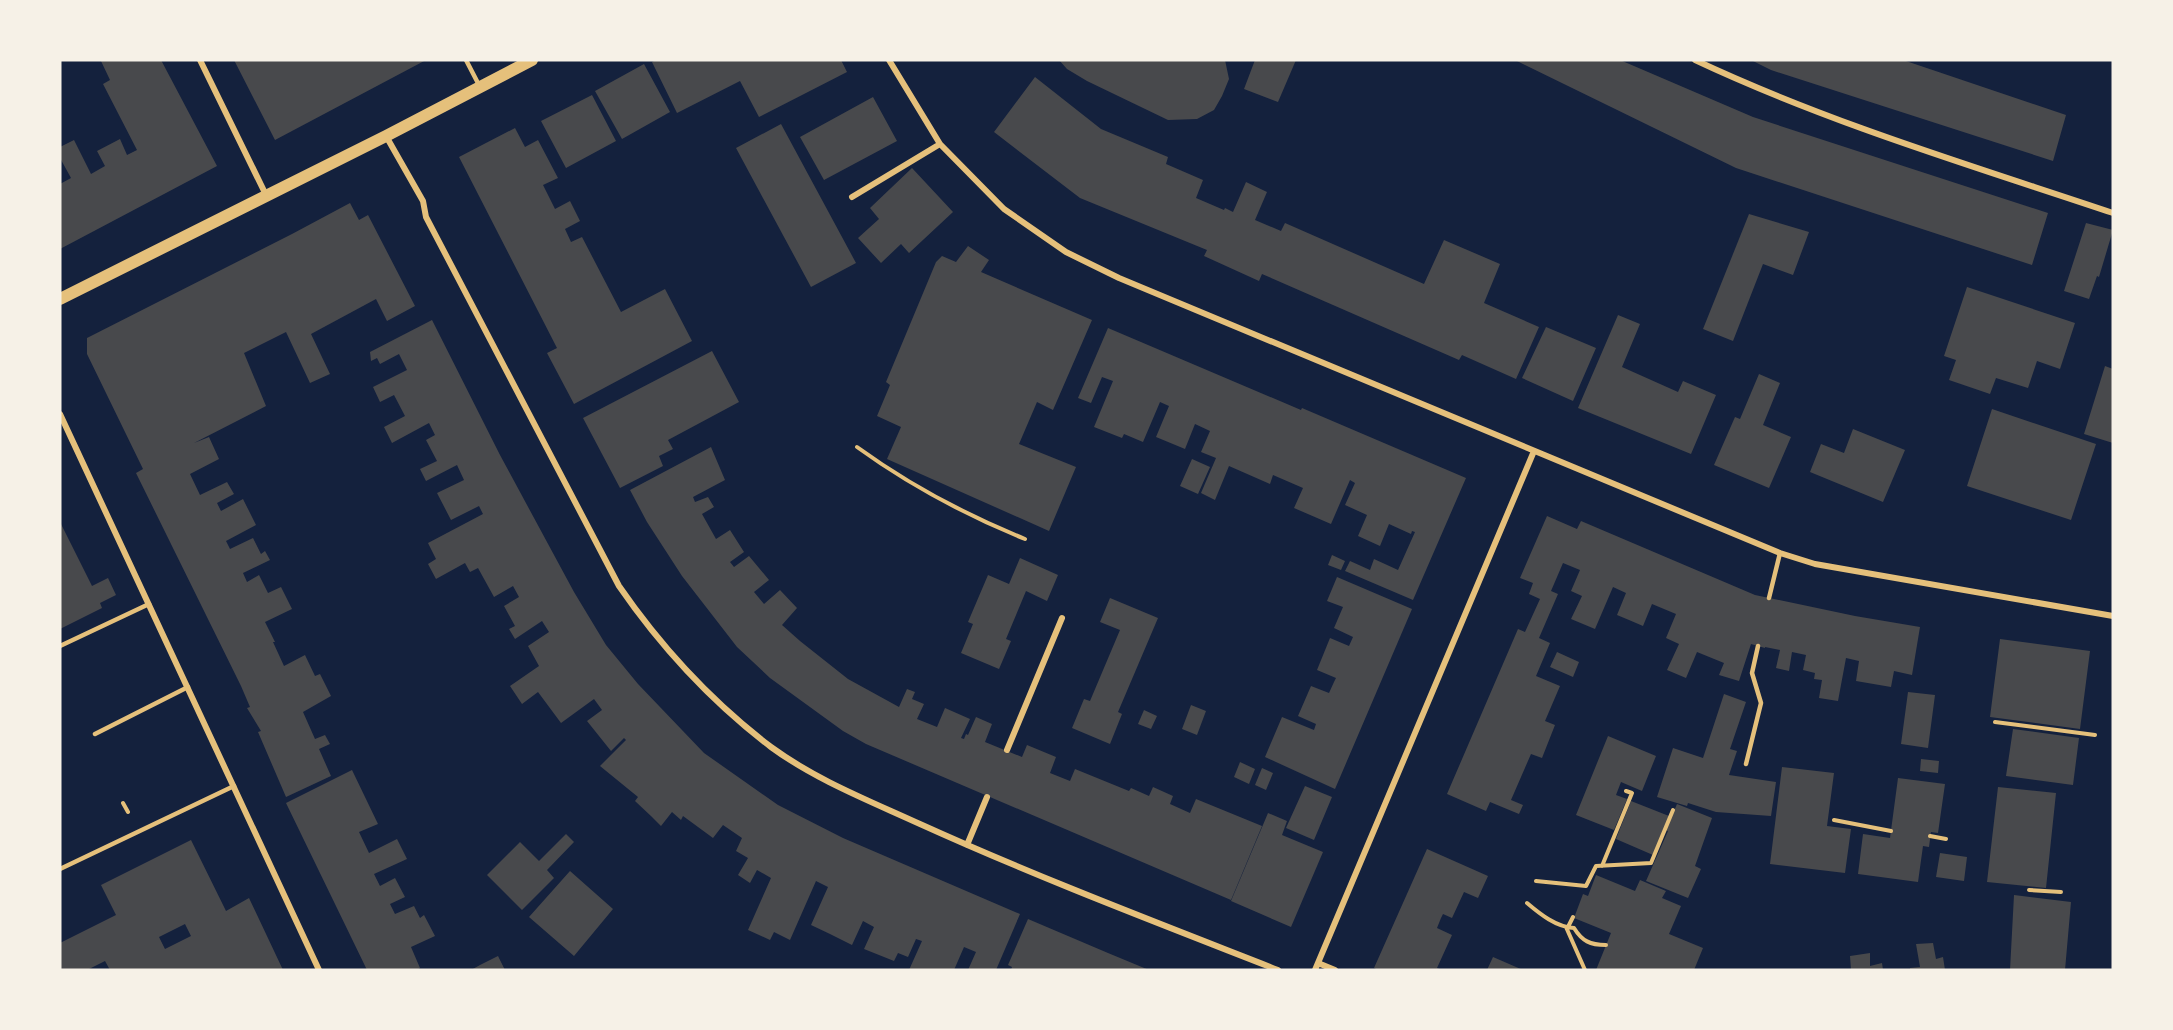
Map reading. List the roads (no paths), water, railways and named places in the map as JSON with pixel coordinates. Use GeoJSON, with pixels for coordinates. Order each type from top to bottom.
{"type":"FeatureCollection","features":[{"type":"Feature","properties":{"kind":"main road"},"geometry":{"type":"LineString","coordinates":[[60,299],[386,136],[532,60]]}},
{"type":"Feature","properties":{"kind":"street"},"geometry":{"type":"LineString","coordinates":[[200,60],[267,195]]}},
{"type":"Feature","properties":{"kind":"street"},"geometry":{"type":"LineString","coordinates":[[888,60],[940,144],[1004,209],[1066,252],[1119,278],[1780,553],[1826,566],[2113,616]]}},
{"type":"Feature","properties":{"kind":"street"},"geometry":{"type":"LineString","coordinates":[[1695,60],[1756,89],[1930,152],[2113,213]]}},
{"type":"Feature","properties":{"kind":"street"},"geometry":{"type":"LineString","coordinates":[[386,136],[423,201],[426,217],[619,586],[648,629],[720,705],[773,748],[831,783],[967,845],[1278,970]]}},
{"type":"Feature","properties":{"kind":"street"},"geometry":{"type":"LineString","coordinates":[[852,197],[940,144]]}},
{"type":"Feature","properties":{"kind":"street"},"geometry":{"type":"LineString","coordinates":[[60,414],[319,970]]}},
{"type":"Feature","properties":{"kind":"street"},"geometry":{"type":"LineString","coordinates":[[1315,970],[1534,451]]}},
{"type":"Feature","properties":{"kind":"street"},"geometry":{"type":"LineString","coordinates":[[1007,750],[1062,618]]}},
{"type":"Feature","properties":{"kind":"street"},"geometry":{"type":"LineString","coordinates":[[967,845],[987,797]]}},
{"type":"Feature","properties":{"kind":"street"},"geometry":{"type":"LineString","coordinates":[[1318,963],[1335,970]]}},
{"type":"Feature","properties":{"kind":"lane"},"geometry":{"type":"LineString","coordinates":[[466,60],[480,87]]}},
{"type":"Feature","properties":{"kind":"lane"},"geometry":{"type":"LineString","coordinates":[[1769,598],[1780,553]]}},
{"type":"Feature","properties":{"kind":"lane"},"geometry":{"type":"LineString","coordinates":[[60,646],[149,604]]}},
{"type":"Feature","properties":{"kind":"lane"},"geometry":{"type":"LineString","coordinates":[[1746,764],[1761,703],[1752,673],[1758,646]]}},
{"type":"Feature","properties":{"kind":"lane"},"geometry":{"type":"LineString","coordinates":[[95,734],[188,687]]}},
{"type":"Feature","properties":{"kind":"lane"},"geometry":{"type":"LineString","coordinates":[[60,869],[234,786]]}}]}
